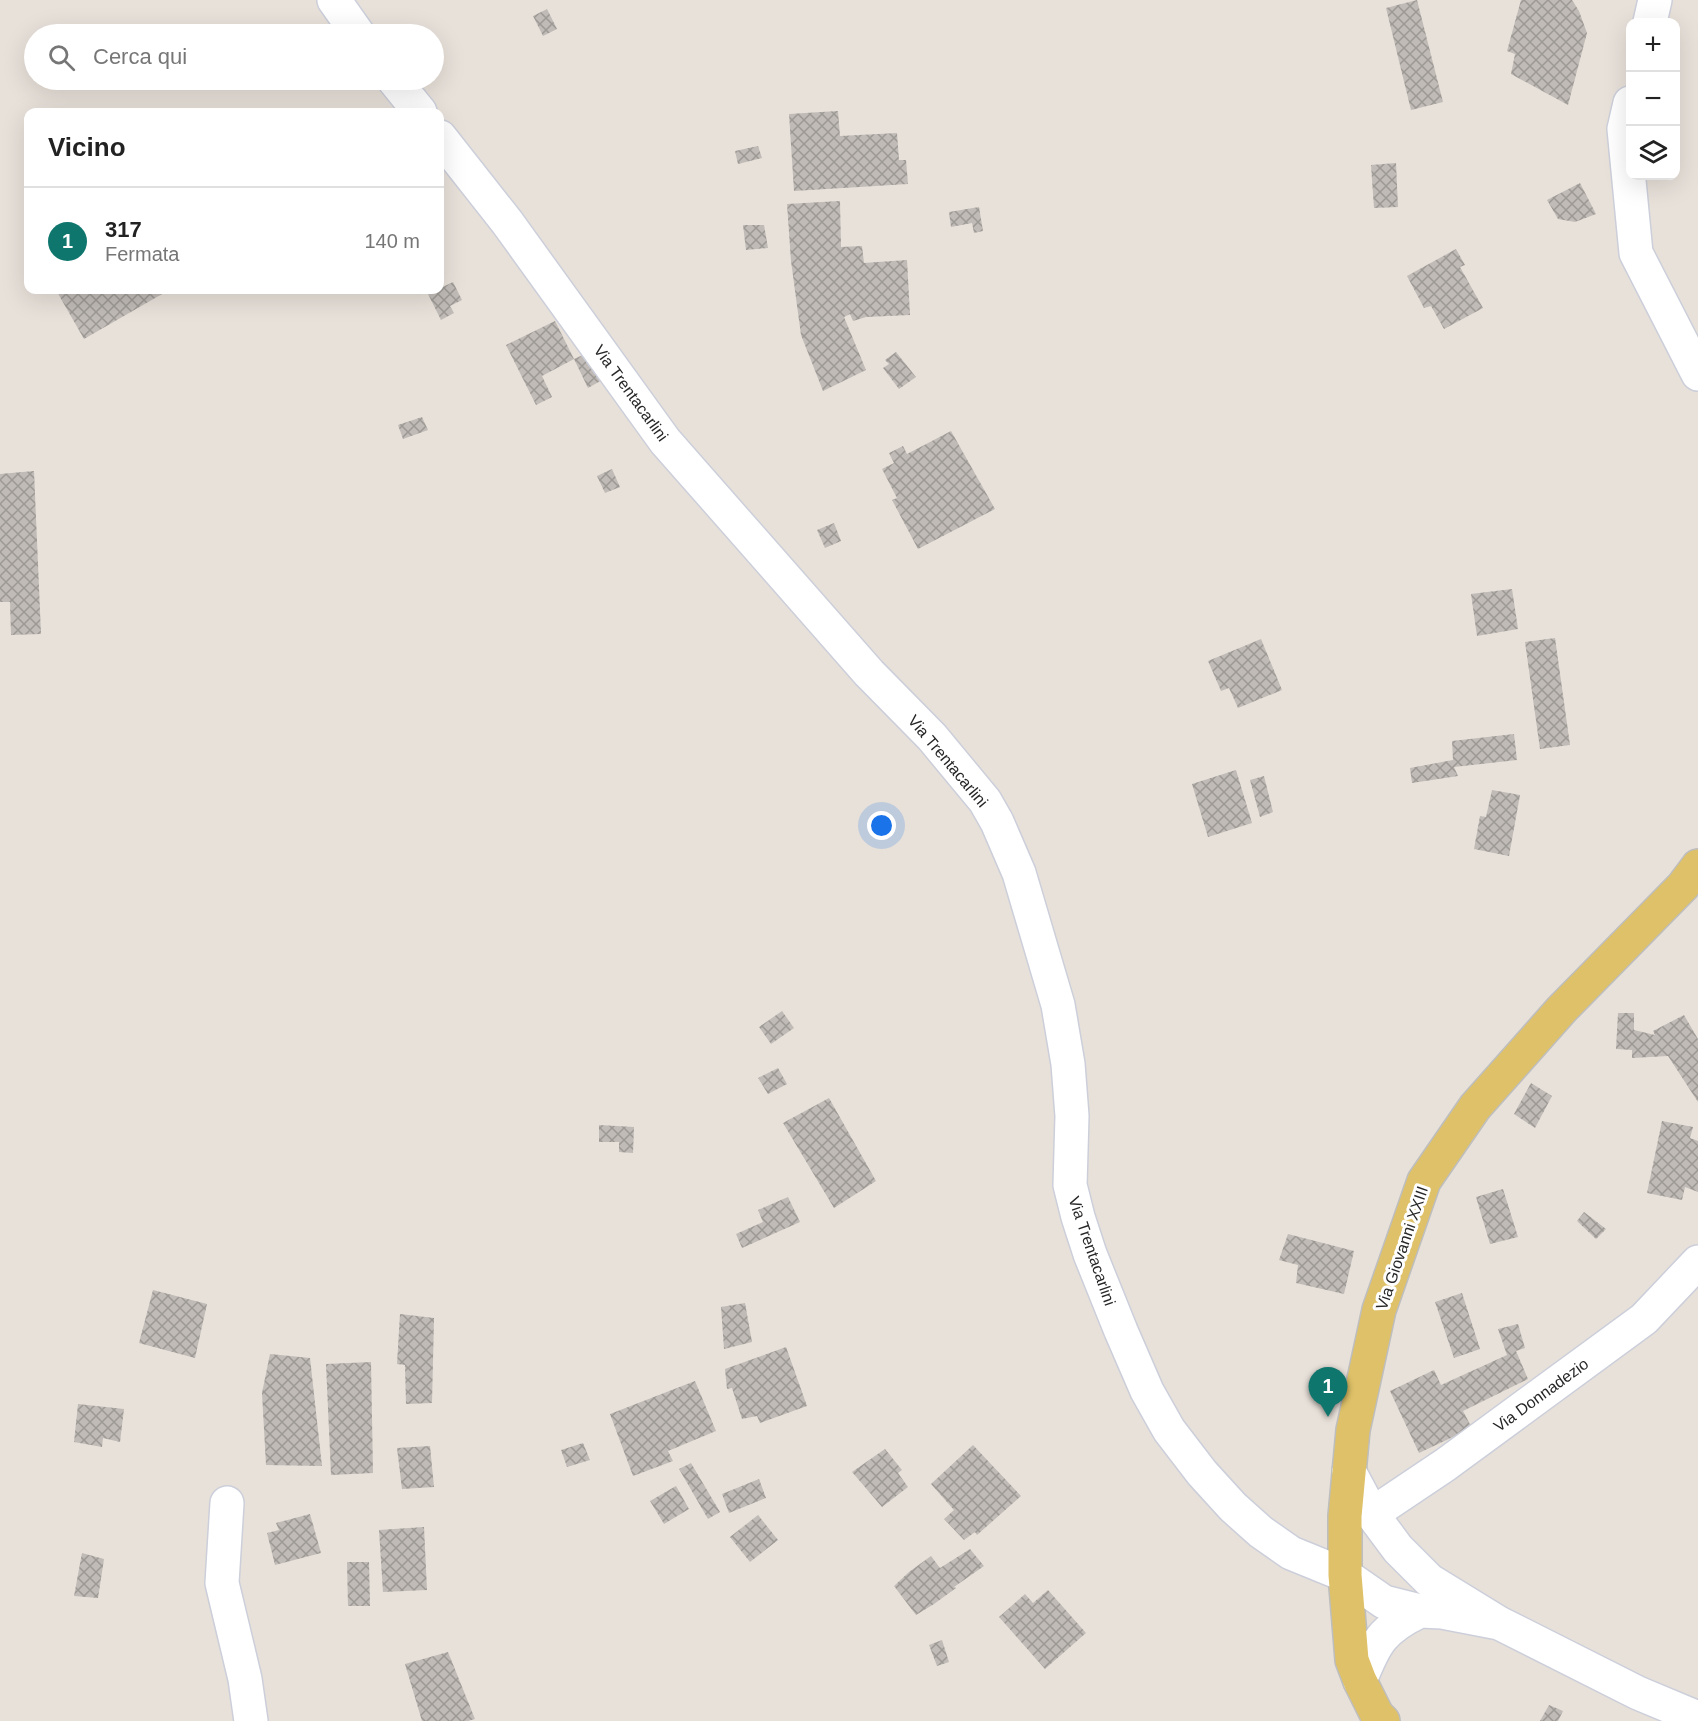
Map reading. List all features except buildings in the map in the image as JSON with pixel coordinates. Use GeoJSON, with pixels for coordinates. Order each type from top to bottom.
{"type":"FeatureCollection","features":[{"type":"Feature","properties":{"kind":"main road","name":"Via Giovanni XXIII"},"geometry":{"type":"LineString","coordinates":[[1383,1721],[1377,1715],[1352,1660],[1345,1575],[1345,1516],[1353,1430],[1379,1311],[1424,1181],[1475,1107],[1562,1009],[1683,886],[1698,866]]}},
{"type":"Feature","properties":{"kind":"street"},"geometry":{"type":"LineString","coordinates":[[334,0],[351,24]]}},
{"type":"Feature","properties":{"kind":"street"},"geometry":{"type":"LineString","coordinates":[[1651,18],[1655,0]]}},
{"type":"Feature","properties":{"kind":"street"},"geometry":{"type":"LineString","coordinates":[[402,90],[417,108]]}},
{"type":"Feature","properties":{"kind":"street"},"geometry":{"type":"LineString","coordinates":[[1626,120],[1624,129],[1636,253],[1698,374]]}},
{"type":"Feature","properties":{"kind":"street","name":"Via Trentacarlini"},"geometry":{"type":"LineString","coordinates":[[444,142],[507,222],[665,441],[869,673],[932,737],[985,801],[997,822],[1019,873],[1058,1005],[1069,1075],[1072,1116],[1070,1185],[1078,1217],[1090,1254],[1147,1391],[1169,1430],[1202,1473],[1233,1507],[1261,1532],[1292,1553],[1345,1575],[1384,1602],[1420,1611],[1442,1612],[1499,1623]]}},
{"type":"Feature","properties":{"kind":"street","name":"Via Donnadezio"},"geometry":{"type":"LineString","coordinates":[[1372,1514],[1445,1465],[1644,1319],[1698,1262]]}},
{"type":"Feature","properties":{"kind":"street"},"geometry":{"type":"LineString","coordinates":[[1349,1471],[1372,1514],[1398,1549],[1429,1580],[1499,1623],[1638,1693],[1698,1718]]}},
{"type":"Feature","properties":{"kind":"street"},"geometry":{"type":"LineString","coordinates":[[227,1503],[222,1583],[251,1721]]}},
{"type":"Feature","properties":{"kind":"street"},"geometry":{"type":"LineString","coordinates":[[1345,1575],[1381,1566],[1412,1563]]}},
{"type":"Feature","properties":{"kind":"street"},"geometry":{"type":"LineString","coordinates":[[1360,1681],[1370,1655],[1385,1633],[1401,1620],[1420,1611]]}},
{"type":"Feature","properties":{"kind":"place","name":"317"},"geometry":{"type":"Point","coordinates":[1328,1417]}}]}
